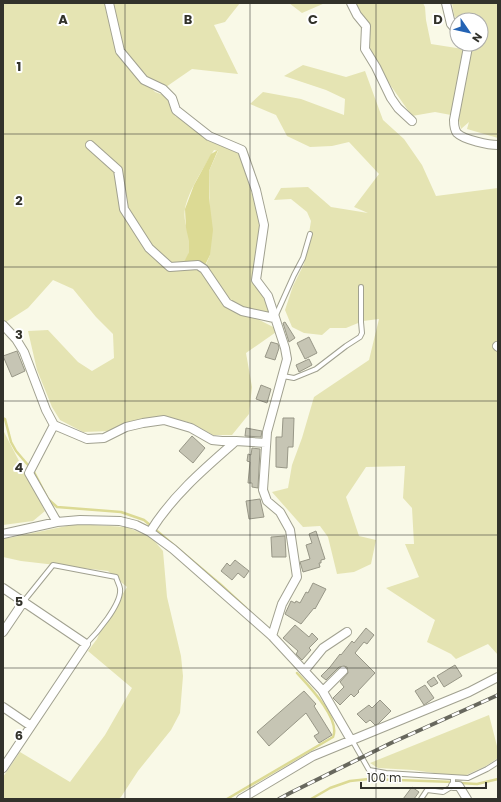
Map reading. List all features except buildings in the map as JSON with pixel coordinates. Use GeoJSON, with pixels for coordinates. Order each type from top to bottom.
{"type":"FeatureCollection","features":[{"type":"Feature","properties":{"kind":"street"},"geometry":{"type":"LineString","coordinates":[[109,3],[120,51],[144,80],[163,89],[172,98],[176,110],[209,136],[242,150],[256,190],[264,225],[256,280],[268,296],[285,348],[287,360],[267,432],[263,490],[267,500],[280,512],[290,530],[297,577],[282,604],[273,633]]}},
{"type":"Feature","properties":{"kind":"street"},"geometry":{"type":"LineString","coordinates":[[351,3],[357,15],[366,26],[365,49],[376,67],[391,98],[398,108],[412,121]]}},
{"type":"Feature","properties":{"kind":"street"},"geometry":{"type":"LineString","coordinates":[[446,3],[449,16]]}},
{"type":"Feature","properties":{"kind":"street"},"geometry":{"type":"LineString","coordinates":[[467,52],[454,127],[458,133],[464,136],[489,145],[498,145]]}},
{"type":"Feature","properties":{"kind":"street"},"geometry":{"type":"LineString","coordinates":[[90,145],[118,170],[124,210],[149,248],[162,261],[170,267],[198,265],[204,269],[227,303],[242,311],[274,318]]}},
{"type":"Feature","properties":{"kind":"street"},"geometry":{"type":"LineString","coordinates":[[3,325],[16,339],[24,352],[46,410],[54,425],[87,439],[104,438],[126,428],[142,423],[164,420],[191,428],[212,440],[266,443]]}},
{"type":"Feature","properties":{"kind":"street"},"geometry":{"type":"LineString","coordinates":[[54,425],[29,473],[57,522]]}},
{"type":"Feature","properties":{"kind":"street"},"geometry":{"type":"LineString","coordinates":[[150,531],[196,475],[236,441]]}},
{"type":"Feature","properties":{"kind":"street"},"geometry":{"type":"LineString","coordinates":[[3,534],[57,522],[80,520],[120,521],[136,525],[150,531],[273,633],[323,691],[351,740]]}},
{"type":"Feature","properties":{"kind":"street"},"geometry":{"type":"LineString","coordinates":[[3,588],[86,644],[3,768]]}},
{"type":"Feature","properties":{"kind":"street"},"geometry":{"type":"LineString","coordinates":[[3,632],[24,601]]}},
{"type":"Feature","properties":{"kind":"street"},"geometry":{"type":"LineString","coordinates":[[305,670],[323,648],[347,632]]}},
{"type":"Feature","properties":{"kind":"street"},"geometry":{"type":"LineString","coordinates":[[323,691],[343,671]]}},
{"type":"Feature","properties":{"kind":"street"},"geometry":{"type":"LineString","coordinates":[[241,799],[313,756],[469,692],[498,676]]}},
{"type":"Feature","properties":{"kind":"street"},"geometry":{"type":"LineString","coordinates":[[3,707],[31,726]]}},
{"type":"Feature","properties":{"kind":"street"},"geometry":{"type":"LineString","coordinates":[[453,782],[459,786],[467,799]]}},
{"type":"Feature","properties":{"kind":"lane"},"geometry":{"type":"LineString","coordinates":[[274,318],[303,258],[310,234]]}},
{"type":"Feature","properties":{"kind":"lane"},"geometry":{"type":"LineString","coordinates":[[283,376],[294,378],[316,369],[360,337],[362,333],[361,287]]}},
{"type":"Feature","properties":{"kind":"lane"},"geometry":{"type":"LineString","coordinates":[[24,601],[53,565],[116,578],[120,590],[118,601],[105,622],[86,644]]}},
{"type":"Feature","properties":{"kind":"lane"},"geometry":{"type":"LineString","coordinates":[[351,740],[369,770],[386,773],[453,782],[468,778],[487,770],[498,762]]}},
{"type":"Feature","properties":{"kind":"lane"},"geometry":{"type":"LineString","coordinates":[[421,799],[428,790],[443,792],[453,782]]}},
{"type":"Feature","properties":{"kind":"green space"},"geometry":{"type":"Polygon","coordinates":[[[3,3],[240,3],[225,22],[214,25],[238,74],[192,69],[163,89],[145,81],[155,92],[172,98],[175,116],[203,131],[211,142],[238,148],[256,207],[261,211],[262,219],[256,280],[274,318],[242,311],[279,330],[246,353],[252,387],[249,414],[232,435],[213,435],[191,423],[165,416],[137,420],[111,431],[83,432],[60,420],[52,407],[37,370],[28,331],[48,330],[78,362],[92,371],[114,358],[113,334],[96,317],[73,289],[53,280],[28,308],[6,322],[3,319],[3,3]],[[214,150],[197,179],[187,202],[184,215],[190,247],[188,256],[182,266],[204,269],[210,255],[209,171],[218,151],[214,150]]]}},
{"type":"Feature","properties":{"kind":"green space"},"geometry":{"type":"Polygon","coordinates":[[[289,3],[325,3],[302,13],[289,3]]]}},
{"type":"Feature","properties":{"kind":"green space"},"geometry":{"type":"Polygon","coordinates":[[[355,3],[423,3],[431,44],[449,47],[449,52],[462,52],[451,115],[435,112],[412,116],[365,49],[366,26],[355,3]]]}},
{"type":"Feature","properties":{"kind":"green space"},"geometry":{"type":"Polygon","coordinates":[[[452,3],[498,3],[498,138],[467,129],[469,122],[461,129],[458,116],[471,52],[489,52],[489,12],[454,12],[452,3]]]}},
{"type":"Feature","properties":{"kind":"green space"},"geometry":{"type":"Polygon","coordinates":[[[303,65],[346,77],[365,71],[383,120],[404,139],[422,165],[436,196],[498,188],[498,655],[488,644],[456,659],[451,654],[427,642],[435,620],[386,588],[419,577],[405,544],[414,544],[412,508],[403,498],[405,466],[366,467],[346,497],[359,536],[376,540],[371,564],[354,572],[337,574],[328,537],[320,526],[303,527],[272,492],[288,488],[292,465],[302,438],[314,397],[369,360],[379,319],[363,321],[346,328],[330,328],[322,335],[304,333],[292,327],[285,310],[293,286],[304,264],[311,221],[307,212],[291,199],[274,200],[281,188],[308,187],[331,207],[368,213],[354,207],[379,174],[349,142],[332,146],[310,147],[287,136],[276,115],[250,104],[263,92],[301,99],[344,115],[345,99],[326,90],[284,76],[303,65]]]}},
{"type":"Feature","properties":{"kind":"green space"},"geometry":{"type":"Polygon","coordinates":[[[3,430],[45,511],[33,521],[3,525],[3,430]]]}},
{"type":"Feature","properties":{"kind":"green space"},"geometry":{"type":"Polygon","coordinates":[[[76,524],[127,527],[152,538],[163,551],[167,597],[181,656],[183,676],[180,713],[171,730],[118,799],[3,799],[3,777],[20,752],[70,782],[105,735],[132,688],[88,651],[97,639],[102,627],[127,587],[108,571],[21,561],[3,557],[3,538],[76,524]]]}},
{"type":"Feature","properties":{"kind":"green space"},"geometry":{"type":"Polygon","coordinates":[[[489,715],[498,750],[498,758],[486,766],[462,777],[413,770],[378,768],[370,763],[489,715]]]}},
{"type":"Feature","properties":{"kind":"shaded area"},"geometry":{"type":"Polygon","coordinates":[[[218,150],[209,171],[209,198],[213,230],[210,255],[205,265],[182,266],[189,252],[185,209],[194,185],[211,154],[218,150]]]}},
{"type":"Feature","properties":{"kind":"waterway"},"geometry":{"type":"LineString","coordinates":[[3,418],[5,419],[11,442],[16,451],[34,472],[48,499],[57,507],[121,512],[144,520],[246,608]]}},
{"type":"Feature","properties":{"kind":"waterway"},"geometry":{"type":"LineString","coordinates":[[227,799],[333,737],[334,730],[328,712],[297,673]]}},
{"type":"Feature","properties":{"kind":"waterway"},"geometry":{"type":"LineString","coordinates":[[311,799],[330,788],[350,781],[369,779],[454,782]]}},
{"type":"Feature","properties":{"kind":"waterway"},"geometry":{"type":"LineString","coordinates":[[459,783],[477,784],[498,779]]}},
{"type":"Feature","properties":{"kind":"railway"},"geometry":{"type":"LineString","coordinates":[[279,799],[391,743],[498,695]]}}]}
